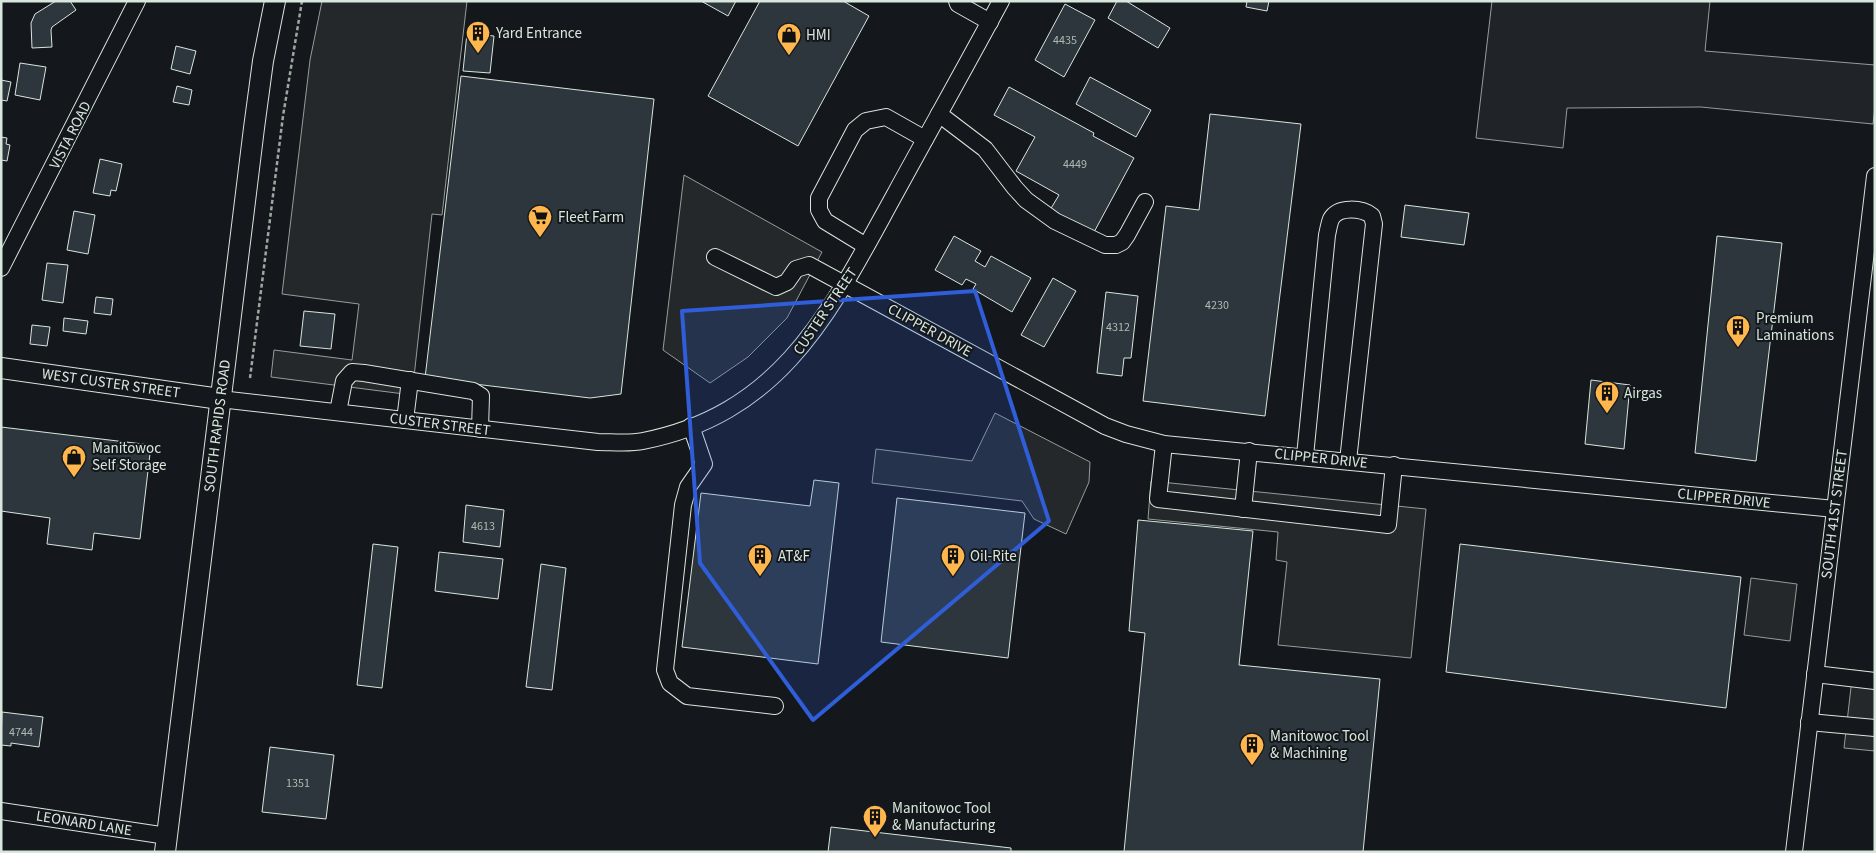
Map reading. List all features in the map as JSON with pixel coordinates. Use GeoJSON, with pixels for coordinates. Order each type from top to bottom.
{"type":"FeatureCollection","features":[{"type":"Feature","properties":{"kind":"main road","name":"SOUTH RAPIDS ROAD"},"geometry":{"type":"LineString","coordinates":[[166,844],[254,128],[263,61],[274,1]]}},
{"type":"Feature","properties":{"kind":"main road","name":"WEST CUSTER STREET"},"geometry":{"type":"LineString","coordinates":[[1,368],[220,399]]}},
{"type":"Feature","properties":{"kind":"street","name":"VISTA ROAD"},"geometry":{"type":"LineString","coordinates":[[1,268],[137,1]]}},
{"type":"Feature","properties":{"kind":"street"},"geometry":{"type":"LineString","coordinates":[[957,1],[958,4],[990,22]]}},
{"type":"Feature","properties":{"kind":"street","name":"CUSTER STREET"},"geometry":{"type":"LineString","coordinates":[[220,399],[598,442],[642,442],[678,432],[719,414],[757,392],[794,357],[814,331],[846,284],[1001,1]]}},
{"type":"Feature","properties":{"kind":"street"},"geometry":{"type":"LineString","coordinates":[[939,114],[985,149],[1014,188],[1026,200],[1056,221],[1105,245],[1116,245],[1122,242],[1145,202]]}},
{"type":"Feature","properties":{"kind":"street"},"geometry":{"type":"LineString","coordinates":[[866,246],[825,221],[819,210],[819,198],[851,139],[856,130],[866,120],[886,117],[925,139]]}},
{"type":"Feature","properties":{"kind":"street","name":"SOUTH 41ST STREET"},"geometry":{"type":"LineString","coordinates":[[1794,852],[1875,176]]}},
{"type":"Feature","properties":{"kind":"street"},"geometry":{"type":"LineString","coordinates":[[1305,456],[1327,236],[1331,219],[1338,212],[1358,210],[1367,212],[1372,216],[1374,224],[1348,461]]}},
{"type":"Feature","properties":{"kind":"street","name":"CLIPPER DRIVE"},"geometry":{"type":"LineString","coordinates":[[715,257],[776,287],[787,282],[796,269],[810,264],[1105,426],[1126,434],[1164,444],[1305,456],[1835,509]]}},
{"type":"Feature","properties":{"kind":"street"},"geometry":{"type":"LineString","coordinates":[[338,412],[344,381],[352,372],[473,391],[482,396],[480,429]]}},
{"type":"Feature","properties":{"kind":"street"},"geometry":{"type":"LineString","coordinates":[[405,420],[410,380]]}},
{"type":"Feature","properties":{"kind":"street"},"geometry":{"type":"LineString","coordinates":[[691,426],[704,464],[688,487],[683,505],[665,670],[670,683],[687,696],[775,706]]}},
{"type":"Feature","properties":{"kind":"street"},"geometry":{"type":"LineString","coordinates":[[1164,444],[1158,499],[1388,525],[1394,465]]}},
{"type":"Feature","properties":{"kind":"street"},"geometry":{"type":"LineString","coordinates":[[1243,509],[1249,451]]}},
{"type":"Feature","properties":{"kind":"street"},"geometry":{"type":"LineString","coordinates":[[1815,674],[1875,681]]}},
{"type":"Feature","properties":{"kind":"street"},"geometry":{"type":"LineString","coordinates":[[1809,722],[1875,728]]}},
{"type":"Feature","properties":{"kind":"street","name":"LEONARD LANE"},"geometry":{"type":"LineString","coordinates":[[1,811],[166,844]]}},
{"type":"Feature","properties":{"kind":"path"},"geometry":{"type":"LineString","coordinates":[[250,378],[283,116],[302,1]]}},
{"type":"Feature","properties":{"kind":"highlighted area"},"geometry":{"type":"Polygon","coordinates":[[[975,291],[1049,521],[813,720],[700,563],[682,311],[975,291]]]}},
{"type":"Feature","properties":{"kind":"shaded area"},"geometry":{"type":"Polygon","coordinates":[[[322,1],[467,1],[442,215],[432,214],[412,395],[271,377],[274,350],[352,360],[359,304],[282,294],[310,60],[322,1]]]}},
{"type":"Feature","properties":{"kind":"shaded area"},"geometry":{"type":"Polygon","coordinates":[[[1492,1],[1710,1],[1705,51],[1875,65],[1873,124],[1701,107],[1567,108],[1563,148],[1476,138],[1492,1]]]}},
{"type":"Feature","properties":{"kind":"shaded area"},"geometry":{"type":"Polygon","coordinates":[[[684,175],[822,252],[787,318],[748,357],[710,383],[663,350],[684,175]]]}},
{"type":"Feature","properties":{"kind":"shaded area"},"geometry":{"type":"Polygon","coordinates":[[[995,413],[1090,462],[1089,482],[1066,534],[1034,519],[1022,501],[872,483],[876,449],[972,461],[995,413]]]}},
{"type":"Feature","properties":{"kind":"shaded area"},"geometry":{"type":"Polygon","coordinates":[[[1151,481],[1426,509],[1411,658],[1278,645],[1287,562],[1276,560],[1278,532],[1148,519],[1151,481]]]}},
{"type":"Feature","properties":{"kind":"shaded area"},"geometry":{"type":"Polygon","coordinates":[[[1751,578],[1797,584],[1790,641],[1744,635],[1751,578]]]}},
{"type":"Feature","properties":{"kind":"shaded area"},"geometry":{"type":"Polygon","coordinates":[[[1853,670],[1875,673],[1875,751],[1844,748],[1853,670]]]}},
{"type":"Feature","properties":{"kind":"building"},"geometry":{"type":"Polygon","coordinates":[[[56,1],[70,1],[76,10],[52,27],[52,47],[32,48],[31,23],[35,14],[56,1]]]}},
{"type":"Feature","properties":{"kind":"building"},"geometry":{"type":"Polygon","coordinates":[[[701,1],[736,1],[728,16],[701,1]]]}},
{"type":"Feature","properties":{"kind":"building","name":"HMI"},"geometry":{"type":"Polygon","coordinates":[[[760,1],[843,1],[869,16],[798,146],[708,96],[760,1]]]}},
{"type":"Feature","properties":{"kind":"building"},"geometry":{"type":"Polygon","coordinates":[[[1117,1],[1126,1],[1170,28],[1158,48],[1108,18],[1117,1]]]}},
{"type":"Feature","properties":{"kind":"building"},"geometry":{"type":"Polygon","coordinates":[[[1247,1],[1269,1],[1267,11],[1246,7],[1247,1]]]}},
{"type":"Feature","properties":{"kind":"building"},"geometry":{"type":"Polygon","coordinates":[[[1065,4],[1095,20],[1064,77],[1035,60],[1065,4]]]}},
{"type":"Feature","properties":{"kind":"building","name":"Yard Entrance"},"geometry":{"type":"Polygon","coordinates":[[[467,33],[494,36],[490,73],[463,71],[467,33]]]}},
{"type":"Feature","properties":{"kind":"building"},"geometry":{"type":"Polygon","coordinates":[[[176,46],[196,51],[190,74],[171,69],[176,46]]]}},
{"type":"Feature","properties":{"kind":"building"},"geometry":{"type":"Polygon","coordinates":[[[20,63],[46,67],[40,100],[15,95],[20,63]]]}},
{"type":"Feature","properties":{"kind":"building","name":"Fleet Farm"},"geometry":{"type":"Polygon","coordinates":[[[461,76],[654,99],[621,394],[590,398],[425,378],[461,76]]]}},
{"type":"Feature","properties":{"kind":"building"},"geometry":{"type":"Polygon","coordinates":[[[1090,77],[1151,110],[1136,137],[1076,104],[1090,77]]]}},
{"type":"Feature","properties":{"kind":"building"},"geometry":{"type":"Polygon","coordinates":[[[1,80],[11,82],[7,101],[1,100],[1,80]]]}},
{"type":"Feature","properties":{"kind":"building"},"geometry":{"type":"Polygon","coordinates":[[[177,86],[192,90],[189,105],[173,102],[177,86]]]}},
{"type":"Feature","properties":{"kind":"building"},"geometry":{"type":"Polygon","coordinates":[[[1009,87],[1094,133],[1093,136],[1134,158],[1093,234],[1050,210],[1059,195],[1016,171],[1035,137],[994,115],[1009,87]]]}},
{"type":"Feature","properties":{"kind":"building"},"geometry":{"type":"Polygon","coordinates":[[[1210,114],[1301,124],[1265,416],[1143,401],[1166,206],[1199,210],[1210,114]]]}},
{"type":"Feature","properties":{"kind":"building"},"geometry":{"type":"Polygon","coordinates":[[[1,137],[7,138],[6,144],[10,145],[7,161],[1,160],[1,137]]]}},
{"type":"Feature","properties":{"kind":"building"},"geometry":{"type":"Polygon","coordinates":[[[100,159],[122,164],[116,191],[111,190],[110,196],[93,193],[100,159]]]}},
{"type":"Feature","properties":{"kind":"building"},"geometry":{"type":"Polygon","coordinates":[[[1405,205],[1469,213],[1464,245],[1401,237],[1405,205]]]}},
{"type":"Feature","properties":{"kind":"building"},"geometry":{"type":"Polygon","coordinates":[[[74,211],[95,215],[88,254],[67,250],[74,211]]]}},
{"type":"Feature","properties":{"kind":"building"},"geometry":{"type":"Polygon","coordinates":[[[954,236],[981,251],[975,261],[985,267],[991,256],[1031,278],[1012,312],[973,289],[976,284],[966,279],[962,285],[935,270],[954,236]]]}},
{"type":"Feature","properties":{"kind":"building","name":"Premium Laminations"},"geometry":{"type":"Polygon","coordinates":[[[1717,236],[1782,243],[1756,461],[1695,453],[1717,236]]]}},
{"type":"Feature","properties":{"kind":"building"},"geometry":{"type":"Polygon","coordinates":[[[47,263],[68,265],[63,303],[42,300],[47,263]]]}},
{"type":"Feature","properties":{"kind":"building"},"geometry":{"type":"Polygon","coordinates":[[[1053,278],[1076,291],[1044,347],[1021,335],[1053,278]]]}},
{"type":"Feature","properties":{"kind":"building"},"geometry":{"type":"Polygon","coordinates":[[[1106,292],[1138,296],[1131,358],[1124,358],[1122,376],[1097,373],[1106,292]]]}},
{"type":"Feature","properties":{"kind":"building"},"geometry":{"type":"Polygon","coordinates":[[[96,297],[113,299],[111,315],[94,313],[96,297]]]}},
{"type":"Feature","properties":{"kind":"building"},"geometry":{"type":"Polygon","coordinates":[[[304,311],[335,314],[331,349],[300,346],[304,311]]]}},
{"type":"Feature","properties":{"kind":"building"},"geometry":{"type":"Polygon","coordinates":[[[64,318],[88,321],[86,334],[63,331],[64,318]]]}},
{"type":"Feature","properties":{"kind":"building"},"geometry":{"type":"Polygon","coordinates":[[[32,325],[50,327],[47,346],[30,344],[32,325]]]}},
{"type":"Feature","properties":{"kind":"building","name":"Airgas"},"geometry":{"type":"Polygon","coordinates":[[[1591,380],[1630,385],[1624,449],[1585,444],[1591,380]]]}},
{"type":"Feature","properties":{"kind":"building","name":"Manitowoc Self Storage"},"geometry":{"type":"Polygon","coordinates":[[[1,427],[151,445],[140,539],[94,533],[92,550],[47,544],[50,518],[1,511],[1,427]]]}},
{"type":"Feature","properties":{"kind":"building","name":"AT&F"},"geometry":{"type":"Polygon","coordinates":[[[814,480],[839,483],[818,664],[682,647],[701,493],[810,506],[814,480]]]}},
{"type":"Feature","properties":{"kind":"building","name":"Oil-Rite"},"geometry":{"type":"Polygon","coordinates":[[[897,498],[1025,513],[1008,658],[881,642],[897,498]]]}},
{"type":"Feature","properties":{"kind":"building"},"geometry":{"type":"Polygon","coordinates":[[[466,505],[504,510],[500,547],[463,542],[466,505]]]}},
{"type":"Feature","properties":{"kind":"building","name":"Manitowoc Tool & Machining"},"geometry":{"type":"Polygon","coordinates":[[[1138,520],[1253,531],[1239,665],[1380,679],[1363,852],[1124,852],[1145,633],[1129,631],[1138,520]]]}},
{"type":"Feature","properties":{"kind":"building"},"geometry":{"type":"Polygon","coordinates":[[[373,544],[398,547],[382,688],[357,685],[373,544]]]}},
{"type":"Feature","properties":{"kind":"building"},"geometry":{"type":"Polygon","coordinates":[[[1460,544],[1741,577],[1726,708],[1446,672],[1460,544]]]}},
{"type":"Feature","properties":{"kind":"building"},"geometry":{"type":"Polygon","coordinates":[[[439,552],[503,559],[498,599],[435,591],[439,552]]]}},
{"type":"Feature","properties":{"kind":"building"},"geometry":{"type":"Polygon","coordinates":[[[541,564],[566,568],[552,690],[526,687],[541,564]]]}},
{"type":"Feature","properties":{"kind":"building"},"geometry":{"type":"Polygon","coordinates":[[[2,712],[43,717],[39,747],[11,743],[11,746],[1,745],[2,712]]]}},
{"type":"Feature","properties":{"kind":"building"},"geometry":{"type":"Polygon","coordinates":[[[270,747],[334,755],[326,819],[262,812],[270,747]]]}},
{"type":"Feature","properties":{"kind":"building","name":"Manitowoc Tool & Manufacturing"},"geometry":{"type":"Polygon","coordinates":[[[831,827],[1011,848],[1011,852],[828,852],[831,827]]]}},
{"type":"Feature","properties":{"kind":"place","name":"Yard Entrance"},"geometry":{"type":"Point","coordinates":[478,54]}},
{"type":"Feature","properties":{"kind":"place","name":"HMI"},"geometry":{"type":"Point","coordinates":[789,56]}},
{"type":"Feature","properties":{"kind":"place","name":"Fleet Farm"},"geometry":{"type":"Point","coordinates":[540,238]}},
{"type":"Feature","properties":{"kind":"place","name":"Premium Laminations"},"geometry":{"type":"Point","coordinates":[1738,348]}},
{"type":"Feature","properties":{"kind":"place","name":"Airgas"},"geometry":{"type":"Point","coordinates":[1607,414]}},
{"type":"Feature","properties":{"kind":"place","name":"Manitowoc Self Storage"},"geometry":{"type":"Point","coordinates":[74,478]}},
{"type":"Feature","properties":{"kind":"place","name":"AT&F"},"geometry":{"type":"Point","coordinates":[760,577]}},
{"type":"Feature","properties":{"kind":"place","name":"Oil-Rite"},"geometry":{"type":"Point","coordinates":[953,577]}},
{"type":"Feature","properties":{"kind":"place","name":"Manitowoc Tool & Machining"},"geometry":{"type":"Point","coordinates":[1252,766]}},
{"type":"Feature","properties":{"kind":"place","name":"Manitowoc Tool & Manufacturing"},"geometry":{"type":"Point","coordinates":[875,838]}}]}
